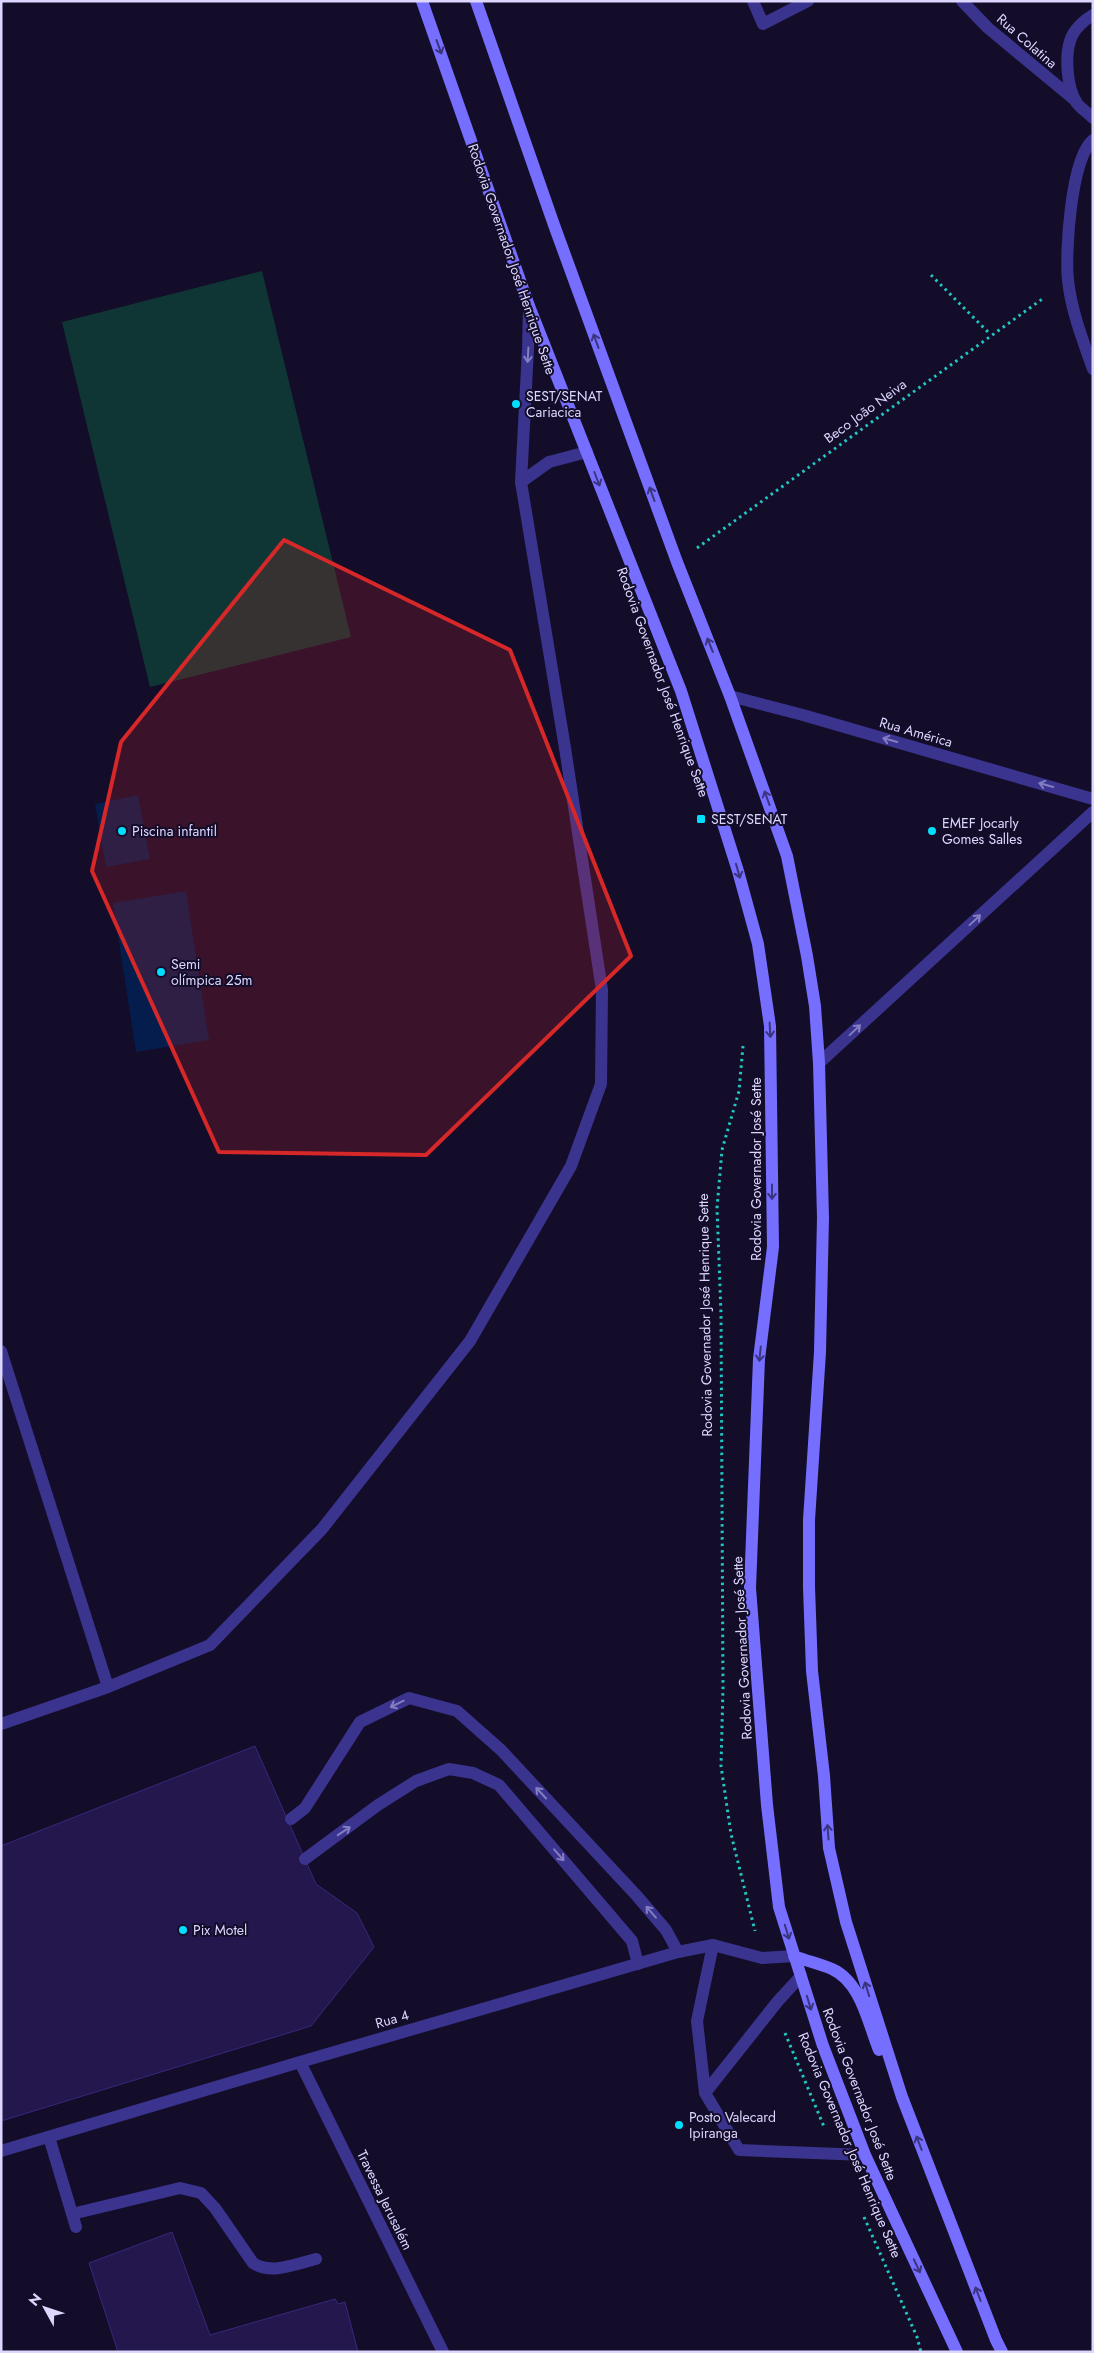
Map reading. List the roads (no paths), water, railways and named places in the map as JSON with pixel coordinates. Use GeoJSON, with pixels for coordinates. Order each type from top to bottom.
{"type":"FeatureCollection","features":[{"type":"Feature","properties":{"kind":"main road","name":"Rodovia Governador José Henrique Sette"},"geometry":{"type":"LineString","coordinates":[[422,1],[529,306],[681,691],[724,824]]}},
{"type":"Feature","properties":{"kind":"main road"},"geometry":{"type":"LineString","coordinates":[[476,1],[554,225],[677,562],[730,696],[784,843],[815,1006],[819,1063],[823,1218],[820,1352],[809,1520],[812,1670],[824,1776],[829,1848],[846,1922],[902,2096],[1002,2352]]}},
{"type":"Feature","properties":{"kind":"main road","name":"Rodovia Governador José Sette"},"geometry":{"type":"LineString","coordinates":[[724,824],[758,944],[770,1026],[772,1247],[759,1359],[750,1588],[766,1805],[779,1907],[823,2046],[865,2156],[957,2352]]}},
{"type":"Feature","properties":{"kind":"main road"},"geometry":{"type":"LineString","coordinates":[[794,1956],[834,1970],[848,1982],[858,1995],[881,2057],[902,2096]]}},
{"type":"Feature","properties":{"kind":"street"},"geometry":{"type":"LineString","coordinates":[[753,1],[763,24],[808,1]]}},
{"type":"Feature","properties":{"kind":"street","name":"Rua Colatina"},"geometry":{"type":"LineString","coordinates":[[962,1],[988,28],[1076,101],[1093,118]]}},
{"type":"Feature","properties":{"kind":"street"},"geometry":{"type":"LineString","coordinates":[[1076,101],[1070,83],[1068,62],[1070,40],[1084,21],[1093,15]]}},
{"type":"Feature","properties":{"kind":"street"},"geometry":{"type":"LineString","coordinates":[[1093,140],[1088,143],[1079,165],[1068,220],[1068,281],[1080,333],[1093,369]]}},
{"type":"Feature","properties":{"kind":"street"},"geometry":{"type":"LineString","coordinates":[[1,1724],[108,1687],[210,1645],[322,1529],[470,1341],[571,1166],[601,1084],[602,990],[564,738],[521,482],[529,306]]}},
{"type":"Feature","properties":{"kind":"street"},"geometry":{"type":"LineString","coordinates":[[521,482],[549,462],[587,452]]}},
{"type":"Feature","properties":{"kind":"street","name":"Rua América"},"geometry":{"type":"LineString","coordinates":[[730,696],[1093,799]]}},
{"type":"Feature","properties":{"kind":"street"},"geometry":{"type":"LineString","coordinates":[[819,1063],[1093,812]]}},
{"type":"Feature","properties":{"kind":"street"},"geometry":{"type":"LineString","coordinates":[[1,1351],[108,1687]]}},
{"type":"Feature","properties":{"kind":"street"},"geometry":{"type":"LineString","coordinates":[[291,1819],[305,1808],[360,1722],[409,1698],[457,1711],[501,1750],[637,1896],[666,1930],[678,1952]]}},
{"type":"Feature","properties":{"kind":"street"},"geometry":{"type":"LineString","coordinates":[[305,1859],[378,1805],[416,1781],[449,1769],[473,1773],[499,1785],[632,1940],[638,1964]]}},
{"type":"Feature","properties":{"kind":"street"},"geometry":{"type":"LineString","coordinates":[[713,1945],[697,2021],[706,2093],[739,2150],[865,2156]]}},
{"type":"Feature","properties":{"kind":"street","name":"Rua 4"},"geometry":{"type":"LineString","coordinates":[[1,2152],[300,2062],[678,1952],[713,1945],[762,1958],[794,1956]]}},
{"type":"Feature","properties":{"kind":"street"},"geometry":{"type":"LineString","coordinates":[[706,2093],[778,2001],[801,1976]]}},
{"type":"Feature","properties":{"kind":"street","name":"Travessa Jerusalém"},"geometry":{"type":"LineString","coordinates":[[300,2062],[443,2352]]}},
{"type":"Feature","properties":{"kind":"street"},"geometry":{"type":"LineString","coordinates":[[49,2137],[76,2227]]}},
{"type":"Feature","properties":{"kind":"street"},"geometry":{"type":"LineString","coordinates":[[72,2214],[180,2188],[201,2193],[253,2263],[261,2269],[274,2269],[316,2259]]}},
{"type":"Feature","properties":{"kind":"water","name":"Piscina infantil"},"geometry":{"type":"Polygon","coordinates":[[[138,795],[150,859],[106,867],[95,804],[138,795]]]}},
{"type":"Feature","properties":{"kind":"water","name":"Semi olímpica 25m"},"geometry":{"type":"Polygon","coordinates":[[[186,891],[209,1040],[136,1052],[113,903],[186,891]]]}},
{"type":"Feature","properties":{"kind":"place","name":"SEST/SENAT Cariacica"},"geometry":{"type":"Point","coordinates":[516,404]}},
{"type":"Feature","properties":{"kind":"place","name":"SEST/SENAT"},"geometry":{"type":"Point","coordinates":[701,819]}},
{"type":"Feature","properties":{"kind":"place","name":"Piscina infantil"},"geometry":{"type":"Point","coordinates":[122,831]}},
{"type":"Feature","properties":{"kind":"place","name":"EMEF Jocarly Gomes Salles"},"geometry":{"type":"Point","coordinates":[932,831]}},
{"type":"Feature","properties":{"kind":"place","name":"Semi olímpica 25m"},"geometry":{"type":"Point","coordinates":[161,972]}},
{"type":"Feature","properties":{"kind":"place","name":"Pix Motel"},"geometry":{"type":"Point","coordinates":[183,1930]}},
{"type":"Feature","properties":{"kind":"place","name":"Posto Valecard Ipiranga"},"geometry":{"type":"Point","coordinates":[679,2125]}}]}
